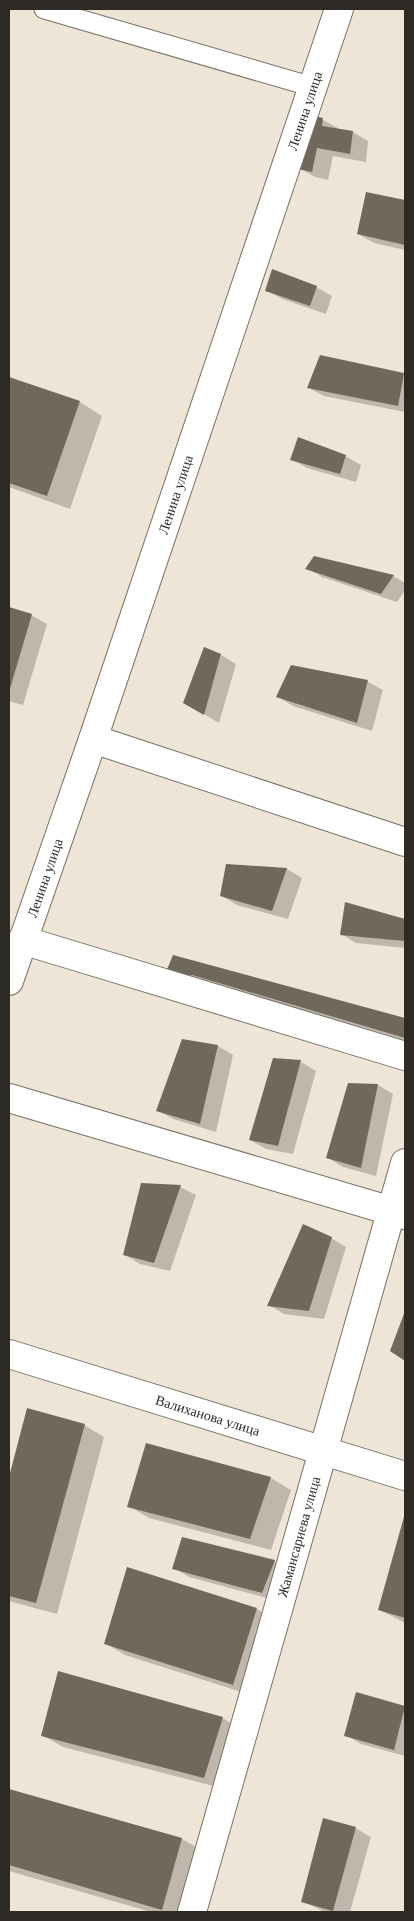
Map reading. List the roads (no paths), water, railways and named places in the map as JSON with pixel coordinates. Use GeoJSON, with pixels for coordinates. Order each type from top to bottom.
{"type":"FeatureCollection","features":[{"type":"Feature","properties":{"kind":"street","name":"Ленина улица"},"geometry":{"type":"LineString","coordinates":[[9,981],[339,9]]}},
{"type":"Feature","properties":{"kind":"street"},"geometry":{"type":"LineString","coordinates":[[92,739],[405,842]]}},
{"type":"Feature","properties":{"kind":"street"},"geometry":{"type":"LineString","coordinates":[[22,940],[405,1056]]}},
{"type":"Feature","properties":{"kind":"street"},"geometry":{"type":"LineString","coordinates":[[9,1098],[398,1212]]}},
{"type":"Feature","properties":{"kind":"street","name":"Жамансариева улица"},"geometry":{"type":"LineString","coordinates":[[192,1912],[323,1450],[398,1212],[405,1162]]}},
{"type":"Feature","properties":{"kind":"street","name":"Валиханова улица"},"geometry":{"type":"LineString","coordinates":[[9,1354],[405,1476]]}},
{"type":"Feature","properties":{"kind":"lane"},"geometry":{"type":"LineString","coordinates":[[44,9],[312,87]]}}]}
